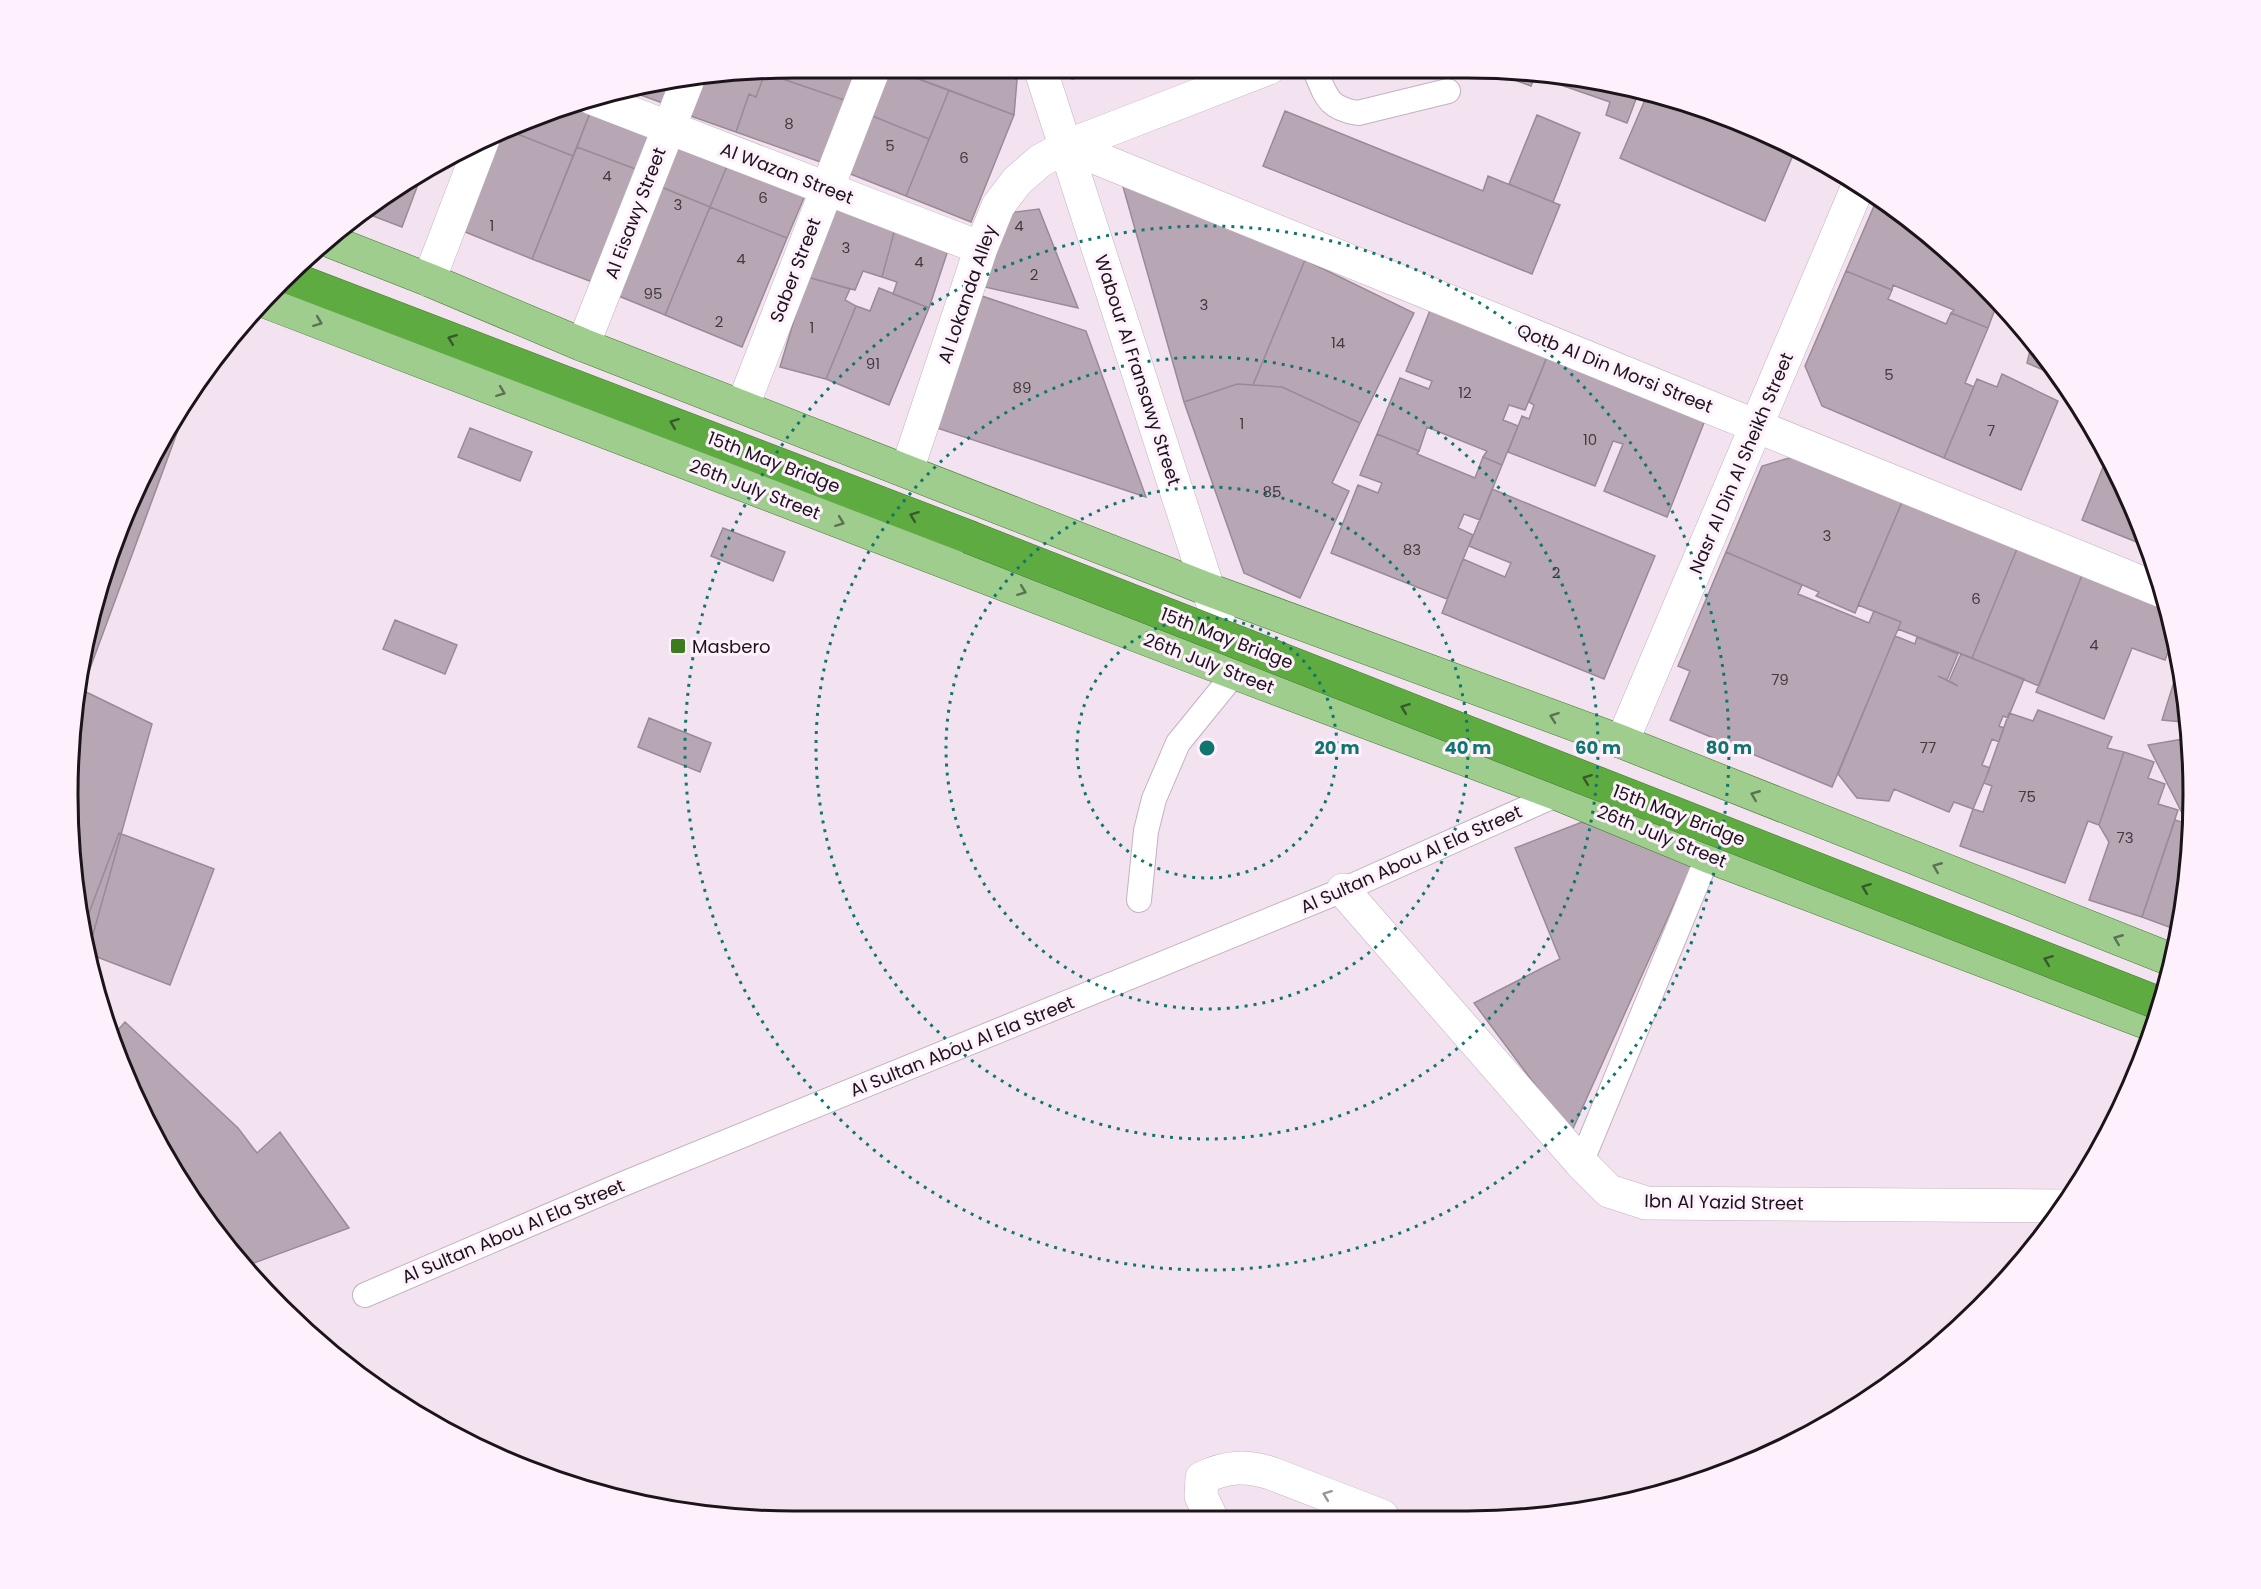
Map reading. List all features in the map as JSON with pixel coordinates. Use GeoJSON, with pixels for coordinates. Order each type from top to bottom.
{"type":"FeatureCollection","features":[{"type":"Feature","properties":{"kind":"highway","name":"15th May Bridge"},"geometry":{"type":"LineString","coordinates":[[296,280],[969,537],[2153,1001]]}},
{"type":"Feature","properties":{"kind":"main road"},"geometry":{"type":"LineString","coordinates":[[337,244],[429,279],[584,345],[1207,589],[1622,742],[2164,957]]}},
{"type":"Feature","properties":{"kind":"main road","name":"26th July Street"},"geometry":{"type":"LineString","coordinates":[[273,304],[1235,673],[1558,794],[1708,856],[2146,1022]]}},
{"type":"Feature","properties":{"kind":"street","name":"Saber Street"},"geometry":{"type":"LineString","coordinates":[[742,405],[870,78]]}},
{"type":"Feature","properties":{"kind":"street","name":"Wabour Al Fransawy Street"},"geometry":{"type":"LineString","coordinates":[[1043,78],[1235,673]]}},
{"type":"Feature","properties":{"kind":"street","name":"Al Lokanda Alley"},"geometry":{"type":"LineString","coordinates":[[907,470],[981,248],[998,206],[1017,181],[1040,161],[1067,147],[1243,78]]}},
{"type":"Feature","properties":{"kind":"street","name":"Al Eisawy Street"},"geometry":{"type":"LineString","coordinates":[[584,345],[685,87]]}},
{"type":"Feature","properties":{"kind":"street","name":"Al Wazan Street"},"geometry":{"type":"LineString","coordinates":[[606,103],[981,248]]}},
{"type":"Feature","properties":{"kind":"street","name":"Qotb Al Din Morsi Street"},"geometry":{"type":"LineString","coordinates":[[1067,147],[2152,587]]}},
{"type":"Feature","properties":{"kind":"street"},"geometry":{"type":"LineString","coordinates":[[429,279],[478,152]]}},
{"type":"Feature","properties":{"kind":"street","name":"Nasr Al Din Al Sheikh Street"},"geometry":{"type":"LineString","coordinates":[[1622,742],[1855,193]]}},
{"type":"Feature","properties":{"kind":"street","name":"Ibn Al Yazid Street"},"geometry":{"type":"LineString","coordinates":[[1342,890],[1581,1163],[1609,1191],[1646,1203],[2053,1206]]}},
{"type":"Feature","properties":{"kind":"street"},"geometry":{"type":"LineString","coordinates":[[1208,1511],[1201,1496],[1202,1478],[1219,1470],[1237,1467],[1256,1468],[1369,1511]]}},
{"type":"Feature","properties":{"kind":"lane"},"geometry":{"type":"LineString","coordinates":[[1319,78],[1331,103],[1344,110],[1358,112],[1448,91]]}},
{"type":"Feature","properties":{"kind":"lane"},"geometry":{"type":"LineString","coordinates":[[1139,900],[1146,831],[1154,799],[1178,743],[1235,673]]}},
{"type":"Feature","properties":{"kind":"lane","name":"Al Sultan Abou Al Ela Street"},"geometry":{"type":"LineString","coordinates":[[365,1295],[623,1184],[1342,890],[1558,794]]}},
{"type":"Feature","properties":{"kind":"lane"},"geometry":{"type":"LineString","coordinates":[[1581,1163],[1708,856]]}},
{"type":"Feature","properties":{"kind":"building"},"geometry":{"type":"Polygon","coordinates":[[[860,78],[850,102],[782,79],[860,78]]]}},
{"type":"Feature","properties":{"kind":"building"},"geometry":{"type":"Polygon","coordinates":[[[885,78],[916,78],[949,90],[929,139],[870,115],[885,78]]]}},
{"type":"Feature","properties":{"kind":"building"},"geometry":{"type":"Polygon","coordinates":[[[916,78],[1014,78],[1017,80],[1014,115],[916,78]]]}},
{"type":"Feature","properties":{"kind":"building"},"geometry":{"type":"Polygon","coordinates":[[[763,79],[756,97],[749,94],[736,132],[685,114],[695,85],[763,79]]]}},
{"type":"Feature","properties":{"kind":"building"},"geometry":{"type":"Polygon","coordinates":[[[763,79],[781,79],[850,102],[829,165],[736,132],[749,94],[756,97],[763,79]]]}},
{"type":"Feature","properties":{"kind":"building"},"geometry":{"type":"Polygon","coordinates":[[[1515,80],[1533,82],[1531,86],[1515,80]]]}},
{"type":"Feature","properties":{"kind":"building"},"geometry":{"type":"Polygon","coordinates":[[[1557,84],[1636,99],[1627,123],[1606,115],[1610,102],[1557,84]]]}},
{"type":"Feature","properties":{"kind":"building"},"geometry":{"type":"Polygon","coordinates":[[[673,89],[668,105],[641,95],[673,89]]]}},
{"type":"Feature","properties":{"kind":"building"},"geometry":{"type":"Polygon","coordinates":[[[949,90],[1014,115],[971,222],[906,196],[949,90]]]}},
{"type":"Feature","properties":{"kind":"building"},"geometry":{"type":"Polygon","coordinates":[[[1645,100],[1697,116],[1792,157],[1765,221],[1620,158],[1645,100]]]}},
{"type":"Feature","properties":{"kind":"building"},"geometry":{"type":"Polygon","coordinates":[[[598,106],[661,113],[638,170],[577,147],[592,107],[598,106]]]}},
{"type":"Feature","properties":{"kind":"building"},"geometry":{"type":"Polygon","coordinates":[[[592,107],[573,156],[517,134],[592,107]]]}},
{"type":"Feature","properties":{"kind":"building"},"geometry":{"type":"Polygon","coordinates":[[[1285,111],[1483,191],[1488,176],[1560,205],[1532,274],[1263,166],[1285,111]]]}},
{"type":"Feature","properties":{"kind":"building"},"geometry":{"type":"Polygon","coordinates":[[[870,115],[929,139],[906,196],[848,173],[870,115]]]}},
{"type":"Feature","properties":{"kind":"building"},"geometry":{"type":"Polygon","coordinates":[[[1537,115],[1580,133],[1553,202],[1509,184],[1537,115]]]}},
{"type":"Feature","properties":{"kind":"building"},"geometry":{"type":"Polygon","coordinates":[[[671,132],[732,154],[710,207],[649,182],[671,132]]]}},
{"type":"Feature","properties":{"kind":"building"},"geometry":{"type":"Polygon","coordinates":[[[517,134],[573,156],[532,259],[453,227],[485,149],[517,134]]]}},
{"type":"Feature","properties":{"kind":"building"},"geometry":{"type":"Polygon","coordinates":[[[577,147],[638,170],[595,283],[532,259],[577,147]]]}},
{"type":"Feature","properties":{"kind":"building"},"geometry":{"type":"Polygon","coordinates":[[[732,154],[809,186],[787,238],[710,207],[732,154]]]}},
{"type":"Feature","properties":{"kind":"building"},"geometry":{"type":"Polygon","coordinates":[[[649,182],[710,207],[665,315],[604,290],[649,182]]]}},
{"type":"Feature","properties":{"kind":"building"},"geometry":{"type":"Polygon","coordinates":[[[1122,183],[1305,260],[1253,385],[1237,384],[1184,402],[1122,183]]]}},
{"type":"Feature","properties":{"kind":"building"},"geometry":{"type":"Polygon","coordinates":[[[418,186],[402,227],[372,216],[418,186]]]}},
{"type":"Feature","properties":{"kind":"building"},"geometry":{"type":"Polygon","coordinates":[[[832,204],[895,229],[882,277],[863,271],[855,290],[807,277],[832,204]]]}},
{"type":"Feature","properties":{"kind":"building"},"geometry":{"type":"Polygon","coordinates":[[[1874,206],[1939,256],[1994,311],[1988,328],[1951,313],[1954,310],[1893,285],[1892,290],[1846,271],[1874,206]]]}},
{"type":"Feature","properties":{"kind":"building"},"geometry":{"type":"Polygon","coordinates":[[[710,207],[787,238],[742,347],[665,315],[710,207]]]}},
{"type":"Feature","properties":{"kind":"building"},"geometry":{"type":"Polygon","coordinates":[[[1039,209],[1078,308],[976,285],[1000,214],[1039,209]]]}},
{"type":"Feature","properties":{"kind":"building"},"geometry":{"type":"Polygon","coordinates":[[[895,229],[949,247],[929,308],[893,294],[897,282],[882,277],[895,229]]]}},
{"type":"Feature","properties":{"kind":"building"},"geometry":{"type":"Polygon","coordinates":[[[1305,260],[1414,313],[1360,423],[1282,387],[1253,385],[1305,260]]]}},
{"type":"Feature","properties":{"kind":"building"},"geometry":{"type":"Polygon","coordinates":[[[1846,271],[1892,290],[1888,299],[1946,324],[1951,313],[1988,328],[1965,383],[1974,387],[1944,458],[1822,406],[1805,366],[1846,271]]]}},
{"type":"Feature","properties":{"kind":"building"},"geometry":{"type":"Polygon","coordinates":[[[807,277],[850,289],[845,300],[856,306],[826,379],[780,367],[807,277]]]}},
{"type":"Feature","properties":{"kind":"building"},"geometry":{"type":"Polygon","coordinates":[[[955,287],[1086,331],[1146,497],[910,419],[955,287]]]}},
{"type":"Feature","properties":{"kind":"building"},"geometry":{"type":"Polygon","coordinates":[[[879,288],[929,308],[889,405],[826,379],[856,306],[870,311],[879,288]]]}},
{"type":"Feature","properties":{"kind":"building"},"geometry":{"type":"Polygon","coordinates":[[[1431,308],[1551,347],[1525,410],[1509,405],[1503,420],[1518,426],[1502,465],[1483,457],[1487,451],[1427,427],[1419,451],[1377,434],[1400,378],[1429,389],[1432,381],[1406,371],[1431,308]]]}},
{"type":"Feature","properties":{"kind":"building"},"geometry":{"type":"Polygon","coordinates":[[[1551,347],[1709,410],[1667,517],[1604,491],[1623,444],[1613,441],[1595,486],[1508,452],[1522,416],[1529,419],[1534,405],[1529,402],[1551,347]]]}},
{"type":"Feature","properties":{"kind":"building"},"geometry":{"type":"Polygon","coordinates":[[[2030,352],[2044,370],[2027,363],[2030,352]]]}},
{"type":"Feature","properties":{"kind":"building"},"geometry":{"type":"Polygon","coordinates":[[[2002,374],[2058,401],[2021,490],[1944,458],[1977,379],[1997,387],[2002,374]]]}},
{"type":"Feature","properties":{"kind":"building"},"geometry":{"type":"Polygon","coordinates":[[[1237,384],[1282,387],[1360,423],[1332,483],[1349,491],[1300,598],[1244,573],[1184,402],[1237,384]]]}},
{"type":"Feature","properties":{"kind":"building"},"geometry":{"type":"Polygon","coordinates":[[[470,428],[532,452],[520,481],[458,457],[470,428]]]}},
{"type":"Feature","properties":{"kind":"building"},"geometry":{"type":"Polygon","coordinates":[[[179,429],[89,670],[102,609],[116,564],[152,478],[179,429]]]}},
{"type":"Feature","properties":{"kind":"building"},"geometry":{"type":"Polygon","coordinates":[[[1377,434],[1419,451],[1417,454],[1475,478],[1483,457],[1502,465],[1480,520],[1464,514],[1458,528],[1473,535],[1447,599],[1331,553],[1358,485],[1378,493],[1382,483],[1360,475],[1377,434]]]}},
{"type":"Feature","properties":{"kind":"building"},"geometry":{"type":"Polygon","coordinates":[[[1806,453],[1905,495],[1855,613],[1816,596],[1819,592],[1726,552],[1762,466],[1806,453]]]}},
{"type":"Feature","properties":{"kind":"building"},"geometry":{"type":"Polygon","coordinates":[[[2103,467],[2136,542],[2082,520],[2103,467]]]}},
{"type":"Feature","properties":{"kind":"building"},"geometry":{"type":"Polygon","coordinates":[[[1492,489],[1655,556],[1604,679],[1442,613],[1463,559],[1505,577],[1511,563],[1469,546],[1492,489]]]}},
{"type":"Feature","properties":{"kind":"building"},"geometry":{"type":"Polygon","coordinates":[[[1905,495],[2019,544],[1972,658],[1898,629],[1901,622],[1858,605],[1905,495]]]}},
{"type":"Feature","properties":{"kind":"building"},"geometry":{"type":"Polygon","coordinates":[[[723,528],[785,552],[773,581],[711,556],[723,528]]]}},
{"type":"Feature","properties":{"kind":"building"},"geometry":{"type":"Polygon","coordinates":[[[2019,544],[2084,570],[2039,686],[1972,658],[2019,544]]]}},
{"type":"Feature","properties":{"kind":"building"},"geometry":{"type":"Polygon","coordinates":[[[1726,552],[1802,585],[1798,594],[1869,623],[1874,611],[1901,622],[1832,787],[1670,720],[1690,671],[1678,666],[1726,552]]]}},
{"type":"Feature","properties":{"kind":"building"},"geometry":{"type":"Polygon","coordinates":[[[2084,570],[2155,598],[2168,651],[2165,660],[2132,648],[2104,719],[2036,692],[2084,570]]]}},
{"type":"Feature","properties":{"kind":"building"},"geometry":{"type":"Polygon","coordinates":[[[395,620],[457,645],[445,674],[383,649],[395,620]]]}},
{"type":"Feature","properties":{"kind":"building"},"geometry":{"type":"Polygon","coordinates":[[[1895,636],[1915,644],[1917,637],[1958,654],[1947,680],[1938,676],[1958,686],[1949,681],[1961,654],[2024,679],[2008,718],[2003,716],[1999,726],[2004,728],[1999,742],[1992,739],[1982,765],[1990,768],[1973,809],[1954,802],[1949,812],[1894,789],[1889,801],[1857,798],[1838,774],[1895,636]]]}},
{"type":"Feature","properties":{"kind":"building"},"geometry":{"type":"Polygon","coordinates":[[[2174,683],[2179,722],[2162,720],[2174,683]]]}},
{"type":"Feature","properties":{"kind":"building"},"geometry":{"type":"Polygon","coordinates":[[[86,692],[152,724],[92,936],[84,888],[78,794],[86,692]]]}},
{"type":"Feature","properties":{"kind":"building"},"geometry":{"type":"Polygon","coordinates":[[[2038,710],[2112,737],[2107,748],[2124,752],[2099,825],[2088,821],[2065,883],[1960,846],[1973,809],[1983,812],[1992,786],[1984,783],[2009,713],[2033,721],[2038,710]]]}},
{"type":"Feature","properties":{"kind":"building"},"geometry":{"type":"Polygon","coordinates":[[[649,718],[711,743],[700,772],[638,747],[649,718]]]}},
{"type":"Feature","properties":{"kind":"building"},"geometry":{"type":"Polygon","coordinates":[[[2180,739],[2182,813],[2148,745],[2180,739]]]}},
{"type":"Feature","properties":{"kind":"building"},"geometry":{"type":"Polygon","coordinates":[[[2124,752],[2154,762],[2148,778],[2165,784],[2158,804],[2178,810],[2142,917],[2089,900],[2109,842],[2099,825],[2124,752]]]}},
{"type":"Feature","properties":{"kind":"building"},"geometry":{"type":"Polygon","coordinates":[[[2175,820],[2182,822],[2177,888],[2170,927],[2142,917],[2175,820]]]}},
{"type":"Feature","properties":{"kind":"building"},"geometry":{"type":"Polygon","coordinates":[[[1582,822],[1692,864],[1571,1133],[1474,1003],[1560,959],[1515,848],[1582,822]]]}},
{"type":"Feature","properties":{"kind":"building"},"geometry":{"type":"Polygon","coordinates":[[[119,833],[214,869],[170,985],[97,957],[89,914],[119,833]]]}},
{"type":"Feature","properties":{"kind":"building"},"geometry":{"type":"Polygon","coordinates":[[[125,1022],[238,1128],[257,1153],[280,1132],[349,1228],[253,1263],[226,1231],[174,1153],[152,1111],[118,1030],[125,1022]]]}},
{"type":"Feature","properties":{"kind":"place","name":"Masbero"},"geometry":{"type":"Point","coordinates":[678,646]}}]}
